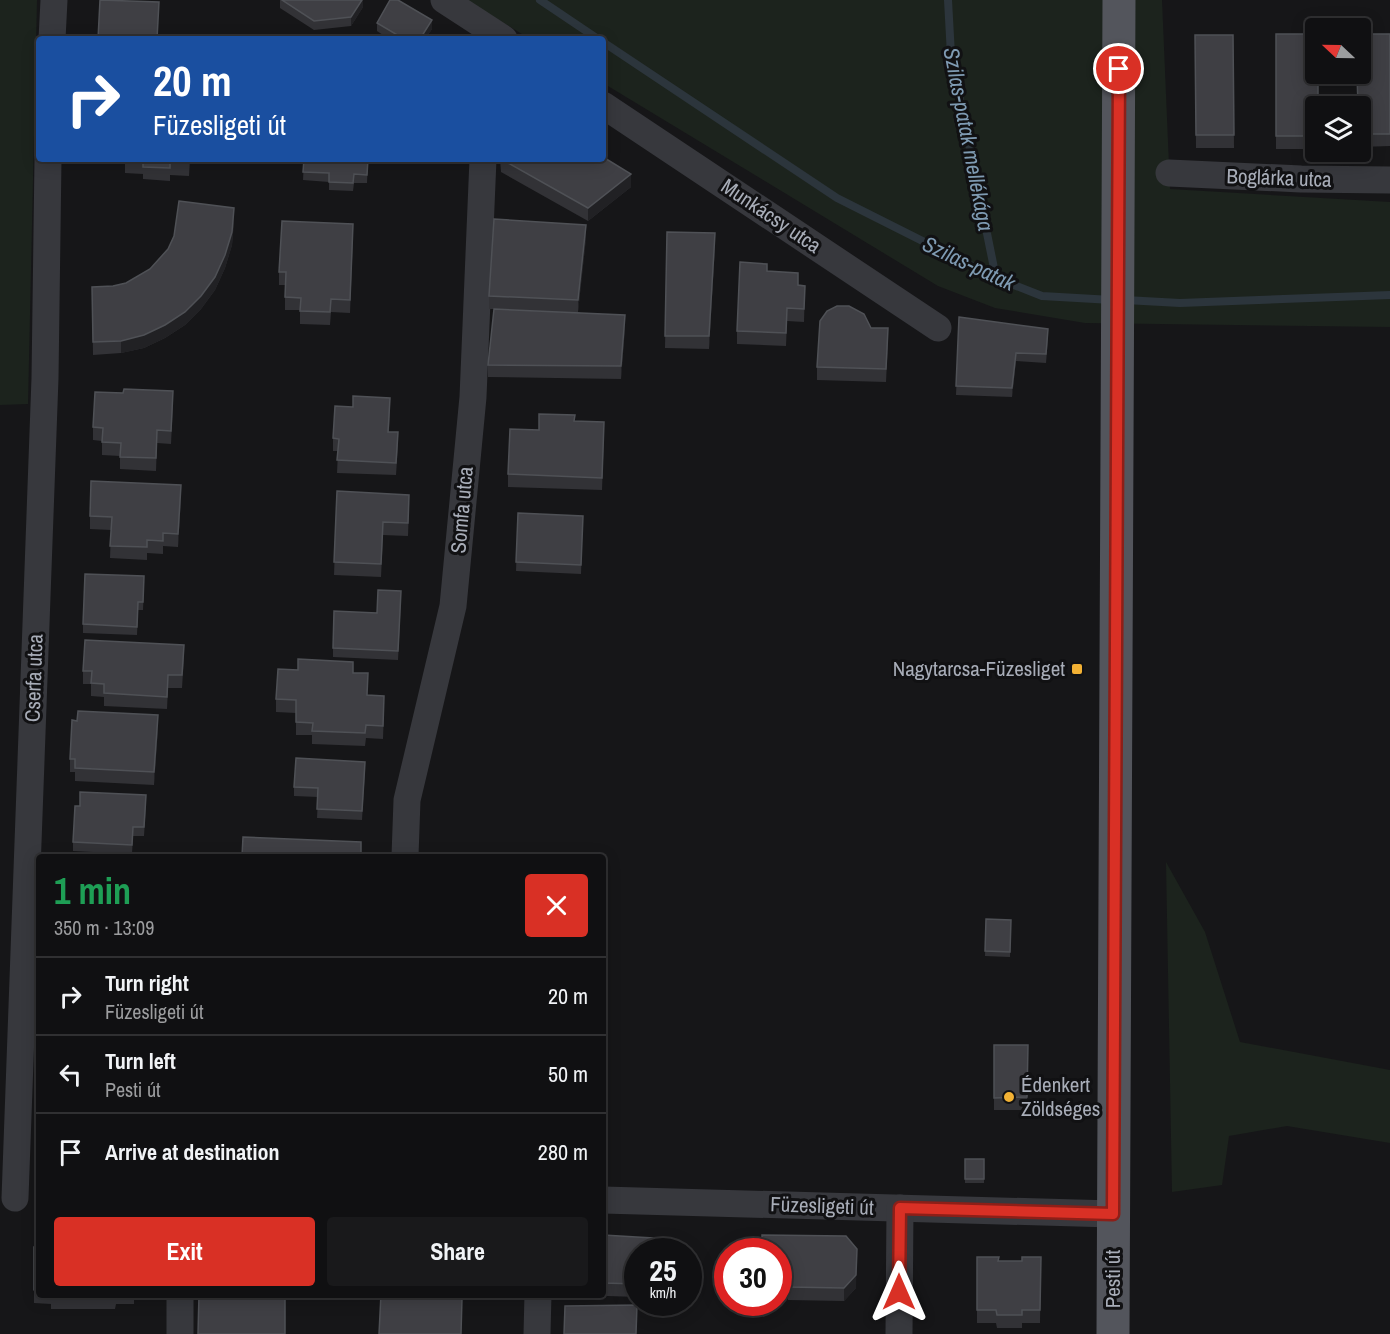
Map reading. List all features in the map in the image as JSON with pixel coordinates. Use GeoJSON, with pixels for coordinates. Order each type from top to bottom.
{"type":"FeatureCollection","features":[{"type":"Feature","properties":{"kind":"main road","name":"Pesti út"},"geometry":{"type":"LineString","coordinates":[[1113,1334],[1119,0]]}},
{"type":"Feature","properties":{"kind":"street"},"geometry":{"type":"LineString","coordinates":[[52,36],[54,0]]}},
{"type":"Feature","properties":{"kind":"street"},"geometry":{"type":"LineString","coordinates":[[444,0],[493,35]]}},
{"type":"Feature","properties":{"kind":"street","name":"Munkácsy utca"},"geometry":{"type":"LineString","coordinates":[[606,107],[938,328]]}},
{"type":"Feature","properties":{"kind":"street","name":"Cserfa utca"},"geometry":{"type":"LineString","coordinates":[[18,1198],[46,345],[48,162]]}},
{"type":"Feature","properties":{"kind":"street","name":"Somfa utca"},"geometry":{"type":"LineString","coordinates":[[405,854],[407,800],[453,606],[473,397],[483,162]]}},
{"type":"Feature","properties":{"kind":"street","name":"Boglárka utca"},"geometry":{"type":"LineString","coordinates":[[1169,173],[1301,179],[1390,180]]}},
{"type":"Feature","properties":{"kind":"street","name":"Füzesligeti út"},"geometry":{"type":"LineString","coordinates":[[606,1200],[1113,1214]]}},
{"type":"Feature","properties":{"kind":"street"},"geometry":{"type":"LineString","coordinates":[[899,1334],[900,1208]]}},
{"type":"Feature","properties":{"kind":"street"},"geometry":{"type":"LineString","coordinates":[[180,1298],[180,1334]]}},
{"type":"Feature","properties":{"kind":"street"},"geometry":{"type":"LineString","coordinates":[[537,1334],[538,1298]]}},
{"type":"Feature","properties":{"kind":"shaded area"},"geometry":{"type":"Polygon","coordinates":[[[0,0],[37,0],[28,404],[0,405],[0,0]]]}},
{"type":"Feature","properties":{"kind":"shaded area"},"geometry":{"type":"Polygon","coordinates":[[[466,0],[1162,0],[1170,189],[1390,202],[1390,327],[1085,323],[995,308],[938,286],[606,85],[606,36],[525,36],[466,0]]]}},
{"type":"Feature","properties":{"kind":"shaded area"},"geometry":{"type":"Polygon","coordinates":[[[1166,862],[1205,932],[1240,1042],[1390,1070],[1390,1143],[1287,1126],[1229,1136],[1222,1185],[1172,1192],[1166,862]]]}},
{"type":"Feature","properties":{"kind":"building"},"geometry":{"type":"Polygon","coordinates":[[[100,0],[159,2],[157,36],[98,36],[100,0]]]}},
{"type":"Feature","properties":{"kind":"building"},"geometry":{"type":"Polygon","coordinates":[[[282,0],[362,0],[351,17],[314,21],[282,0]]]}},
{"type":"Feature","properties":{"kind":"building"},"geometry":{"type":"Polygon","coordinates":[[[390,0],[398,0],[432,20],[422,36],[399,36],[377,23],[390,0]]]}},
{"type":"Feature","properties":{"kind":"building"},"geometry":{"type":"Polygon","coordinates":[[[1276,34],[1305,34],[1305,84],[1318,84],[1318,96],[1305,96],[1305,136],[1276,136],[1276,34]]]}},
{"type":"Feature","properties":{"kind":"building"},"geometry":{"type":"Polygon","coordinates":[[[1371,34],[1390,34],[1390,134],[1371,134],[1371,96],[1358,96],[1357,84],[1371,84],[1371,34]]]}},
{"type":"Feature","properties":{"kind":"building"},"geometry":{"type":"Polygon","coordinates":[[[1195,35],[1233,35],[1234,135],[1196,135],[1195,35]]]}},
{"type":"Feature","properties":{"kind":"building"},"geometry":{"type":"Polygon","coordinates":[[[606,159],[631,174],[588,208],[506,162],[606,162],[606,159]]]}},
{"type":"Feature","properties":{"kind":"building"},"geometry":{"type":"Polygon","coordinates":[[[143,162],[170,162],[170,168],[143,167],[143,162]]]}},
{"type":"Feature","properties":{"kind":"building"},"geometry":{"type":"Polygon","coordinates":[[[304,162],[368,162],[367,175],[354,174],[353,183],[329,182],[329,173],[303,172],[304,162]]]}},
{"type":"Feature","properties":{"kind":"building"},"geometry":{"type":"Polygon","coordinates":[[[179,201],[234,208],[232,232],[215,277],[185,312],[165,325],[144,335],[121,341],[93,342],[92,287],[126,283],[150,269],[168,249],[174,236],[179,201]]]}},
{"type":"Feature","properties":{"kind":"building"},"geometry":{"type":"Polygon","coordinates":[[[494,219],[586,225],[578,300],[489,296],[494,219]]]}},
{"type":"Feature","properties":{"kind":"building"},"geometry":{"type":"Polygon","coordinates":[[[282,221],[353,224],[350,300],[331,299],[330,312],[300,311],[301,298],[285,297],[286,272],[279,272],[282,221]]]}},
{"type":"Feature","properties":{"kind":"building"},"geometry":{"type":"Polygon","coordinates":[[[667,232],[715,233],[709,336],[665,336],[667,232]]]}},
{"type":"Feature","properties":{"kind":"building"},"geometry":{"type":"Polygon","coordinates":[[[740,262],[767,264],[767,271],[798,273],[798,285],[805,286],[804,309],[787,308],[786,333],[737,331],[740,262]]]}},
{"type":"Feature","properties":{"kind":"building"},"geometry":{"type":"Polygon","coordinates":[[[837,306],[849,306],[864,314],[871,328],[888,328],[886,369],[817,367],[820,321],[827,311],[837,306]]]}},
{"type":"Feature","properties":{"kind":"building"},"geometry":{"type":"Polygon","coordinates":[[[494,309],[625,315],[621,366],[488,365],[494,309]]]}},
{"type":"Feature","properties":{"kind":"building"},"geometry":{"type":"Polygon","coordinates":[[[959,317],[1048,329],[1046,354],[1016,353],[1012,388],[956,386],[959,317]]]}},
{"type":"Feature","properties":{"kind":"building"},"geometry":{"type":"Polygon","coordinates":[[[124,389],[173,391],[171,431],[157,430],[156,458],[120,457],[121,443],[102,442],[103,428],[93,427],[95,392],[123,393],[124,389]]]}},
{"type":"Feature","properties":{"kind":"building"},"geometry":{"type":"Polygon","coordinates":[[[353,396],[390,398],[388,432],[398,432],[396,463],[337,460],[339,439],[333,438],[335,406],[353,407],[353,396]]]}},
{"type":"Feature","properties":{"kind":"building"},"geometry":{"type":"Polygon","coordinates":[[[539,414],[575,415],[574,421],[604,422],[602,478],[508,474],[510,429],[539,430],[539,414]]]}},
{"type":"Feature","properties":{"kind":"building"},"geometry":{"type":"Polygon","coordinates":[[[91,481],[181,485],[178,534],[163,533],[163,541],[147,540],[147,547],[110,546],[112,517],[90,516],[91,481]]]}},
{"type":"Feature","properties":{"kind":"building"},"geometry":{"type":"Polygon","coordinates":[[[337,491],[409,495],[408,523],[383,522],[381,564],[334,562],[337,491]]]}},
{"type":"Feature","properties":{"kind":"building"},"geometry":{"type":"Polygon","coordinates":[[[518,513],[583,516],[581,565],[516,562],[518,513]]]}},
{"type":"Feature","properties":{"kind":"building"},"geometry":{"type":"Polygon","coordinates":[[[85,574],[144,576],[143,602],[138,602],[137,627],[83,624],[85,574]]]}},
{"type":"Feature","properties":{"kind":"building"},"geometry":{"type":"Polygon","coordinates":[[[378,590],[401,591],[398,651],[333,648],[334,611],[377,613],[378,590]]]}},
{"type":"Feature","properties":{"kind":"building"},"geometry":{"type":"Polygon","coordinates":[[[85,640],[184,645],[182,675],[168,675],[167,697],[104,693],[104,684],[91,683],[92,671],[83,671],[85,640]]]}},
{"type":"Feature","properties":{"kind":"building"},"geometry":{"type":"Polygon","coordinates":[[[298,659],[353,662],[353,673],[368,673],[367,695],[384,696],[383,726],[366,725],[365,733],[312,731],[313,723],[296,722],[296,700],[276,699],[278,669],[298,670],[298,659]]]}},
{"type":"Feature","properties":{"kind":"building"},"geometry":{"type":"Polygon","coordinates":[[[78,711],[158,715],[154,772],[75,768],[75,759],[70,759],[72,720],[77,721],[78,711]]]}},
{"type":"Feature","properties":{"kind":"building"},"geometry":{"type":"Polygon","coordinates":[[[296,758],[365,762],[362,811],[317,809],[318,788],[294,787],[296,758]]]}},
{"type":"Feature","properties":{"kind":"building"},"geometry":{"type":"Polygon","coordinates":[[[80,792],[146,795],[144,827],[133,827],[132,845],[73,842],[75,806],[80,806],[80,792]]]}},
{"type":"Feature","properties":{"kind":"building"},"geometry":{"type":"Polygon","coordinates":[[[243,837],[361,842],[361,854],[242,854],[243,837]]]}},
{"type":"Feature","properties":{"kind":"building"},"geometry":{"type":"Polygon","coordinates":[[[986,919],[1011,920],[1010,952],[985,951],[986,919]]]}},
{"type":"Feature","properties":{"kind":"building"},"geometry":{"type":"Polygon","coordinates":[[[994,1045],[1028,1045],[1027,1097],[994,1098],[994,1045]]]}},
{"type":"Feature","properties":{"kind":"building"},"geometry":{"type":"Polygon","coordinates":[[[965,1159],[984,1159],[984,1179],[965,1179],[965,1159]]]}},
{"type":"Feature","properties":{"kind":"building"},"geometry":{"type":"Polygon","coordinates":[[[606,1235],[653,1238],[624,1238],[624,1284],[606,1283],[606,1235]]]}},
{"type":"Feature","properties":{"kind":"building"},"geometry":{"type":"Polygon","coordinates":[[[762,1235],[846,1236],[857,1249],[856,1275],[844,1288],[792,1287],[792,1238],[762,1238],[762,1235]]]}},
{"type":"Feature","properties":{"kind":"building"},"geometry":{"type":"Polygon","coordinates":[[[34,1247],[36,1247],[36,1290],[34,1290],[34,1247]]]}},
{"type":"Feature","properties":{"kind":"building"},"geometry":{"type":"Polygon","coordinates":[[[977,1257],[999,1257],[998,1261],[1022,1261],[1022,1257],[1041,1257],[1040,1310],[1022,1310],[1022,1315],[997,1315],[996,1310],[977,1310],[977,1257]]]}},
{"type":"Feature","properties":{"kind":"building"},"geometry":{"type":"Polygon","coordinates":[[[199,1298],[285,1298],[285,1334],[198,1334],[199,1298]]]}},
{"type":"Feature","properties":{"kind":"building"},"geometry":{"type":"Polygon","coordinates":[[[381,1298],[462,1298],[461,1334],[379,1334],[381,1298]]]}},
{"type":"Feature","properties":{"kind":"building"},"geometry":{"type":"Polygon","coordinates":[[[624,1305],[624,1316],[637,1316],[636,1334],[564,1334],[565,1306],[624,1305]]]}},
{"type":"Feature","properties":{"kind":"waterway","name":"Szilas-patak"},"geometry":{"type":"LineString","coordinates":[[540,0],[594,36]]}},
{"type":"Feature","properties":{"kind":"waterway","name":"Szilas-patak mellékága"},"geometry":{"type":"LineString","coordinates":[[948,0],[951,55],[996,278]]}},
{"type":"Feature","properties":{"kind":"waterway","name":"Szilas-patak"},"geometry":{"type":"LineString","coordinates":[[606,44],[837,198],[996,278],[1042,296],[1112,300]]}},
{"type":"Feature","properties":{"kind":"waterway","name":"Szilas-patak"},"geometry":{"type":"LineString","coordinates":[[1125,300],[1180,303],[1390,295]]}},
{"type":"Feature","properties":{"kind":"place","name":"Nagytarcsa-Füzesliget"},"geometry":{"type":"Point","coordinates":[1077,669]}},
{"type":"Feature","properties":{"kind":"place","name":"Édenkert Zöldséges"},"geometry":{"type":"Point","coordinates":[1009,1097]}},
{"type":"Feature","properties":{"kind":"route"},"geometry":{"type":"LineString","coordinates":[[899,1292],[900,1208],[1113,1214],[1119,69]]}}]}
